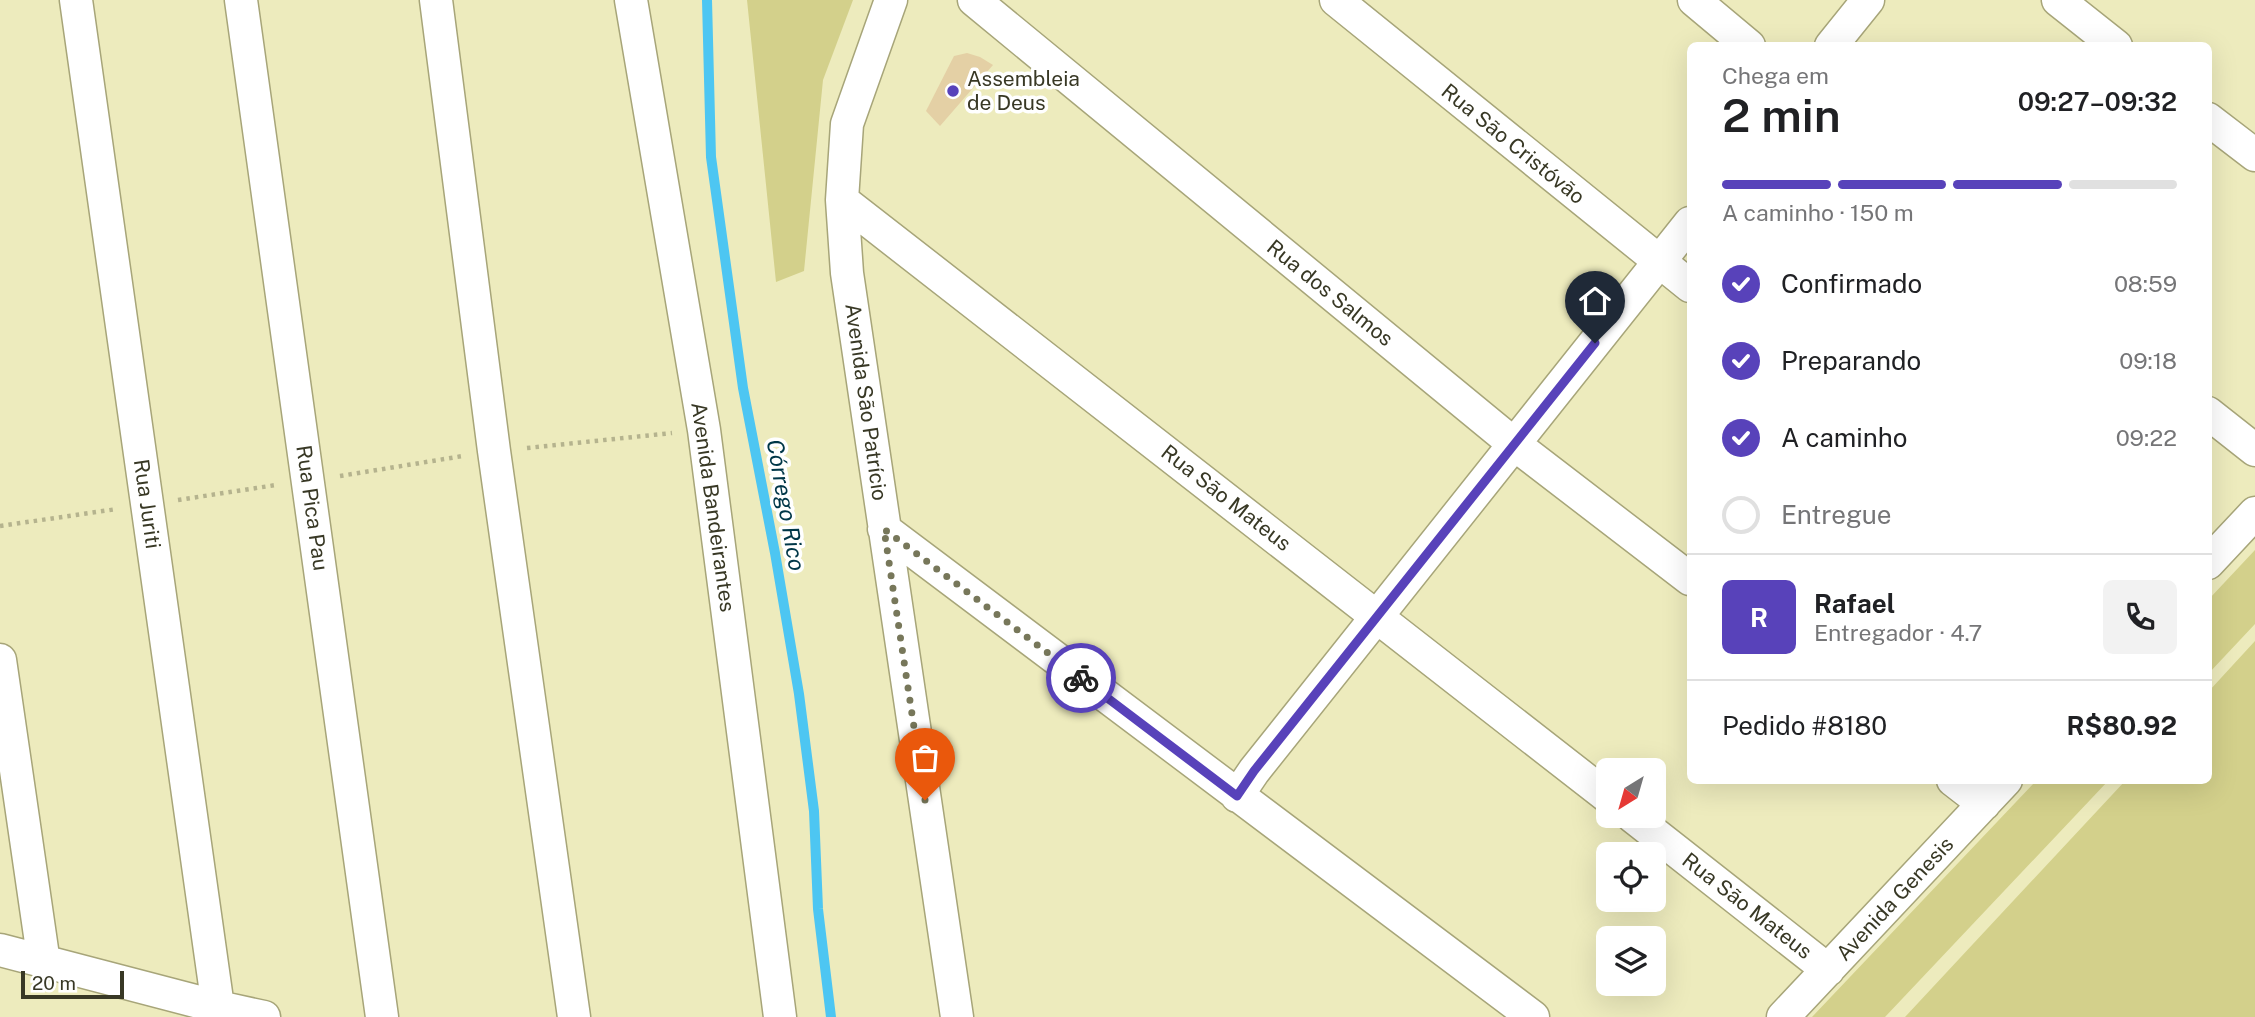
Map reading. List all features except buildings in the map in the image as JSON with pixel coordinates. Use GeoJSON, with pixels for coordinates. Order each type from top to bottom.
{"type":"FeatureCollection","features":[{"type":"Feature","properties":{"kind":"street","name":"Rua Juriti"},"geometry":{"type":"LineString","coordinates":[[76,0],[218,1007]]}},
{"type":"Feature","properties":{"kind":"street","name":"Rua Pica Pau"},"geometry":{"type":"LineString","coordinates":[[241,0],[382,1017]]}},
{"type":"Feature","properties":{"kind":"street"},"geometry":{"type":"LineString","coordinates":[[436,0],[494,452],[574,1017]]}},
{"type":"Feature","properties":{"kind":"street","name":"Avenida Bandeirantes"},"geometry":{"type":"LineString","coordinates":[[631,0],[704,430],[780,1017]]}},
{"type":"Feature","properties":{"kind":"street","name":"Avenida São Patrício"},"geometry":{"type":"LineString","coordinates":[[891,0],[847,124],[842,200],[847,273],[957,1017]]}},
{"type":"Feature","properties":{"kind":"street","name":"Rua dos Salmos"},"geometry":{"type":"LineString","coordinates":[[974,0],[1514,444],[1687,577]]}},
{"type":"Feature","properties":{"kind":"street","name":"Rua São Cristóvão"},"geometry":{"type":"LineString","coordinates":[[1336,0],[1687,284]]}},
{"type":"Feature","properties":{"kind":"street"},"geometry":{"type":"LineString","coordinates":[[1694,0],[1744,42]]}},
{"type":"Feature","properties":{"kind":"street"},"geometry":{"type":"LineString","coordinates":[[1834,42],[1868,0]]}},
{"type":"Feature","properties":{"kind":"street"},"geometry":{"type":"LineString","coordinates":[[2058,0],[2111,42]]}},
{"type":"Feature","properties":{"kind":"street"},"geometry":{"type":"LineString","coordinates":[[2212,122],[2255,155]]}},
{"type":"Feature","properties":{"kind":"street","name":"Rua São Mateus"},"geometry":{"type":"LineString","coordinates":[[842,200],[1596,788]]}},
{"type":"Feature","properties":{"kind":"street"},"geometry":{"type":"LineString","coordinates":[[1237,796],[1254,771],[1687,227]]}},
{"type":"Feature","properties":{"kind":"street"},"geometry":{"type":"LineString","coordinates":[[2212,416],[2255,450]]}},
{"type":"Feature","properties":{"kind":"street"},"geometry":{"type":"LineString","coordinates":[[2212,559],[2255,513]]}},
{"type":"Feature","properties":{"kind":"street"},"geometry":{"type":"LineString","coordinates":[[884,529],[1533,1017]]}},
{"type":"Feature","properties":{"kind":"street"},"geometry":{"type":"LineString","coordinates":[[0,660],[44,962]]}},
{"type":"Feature","properties":{"kind":"street"},"geometry":{"type":"LineString","coordinates":[[1958,784],[1984,804]]}},
{"type":"Feature","properties":{"kind":"street","name":"Avenida Genesis"},"geometry":{"type":"LineString","coordinates":[[1783,1017],[2002,784]]}},
{"type":"Feature","properties":{"kind":"street","name":"Rua São Mateus"},"geometry":{"type":"LineString","coordinates":[[1647,828],[1829,970]]}},
{"type":"Feature","properties":{"kind":"street"},"geometry":{"type":"LineString","coordinates":[[0,950],[264,1017]]}},
{"type":"Feature","properties":{"kind":"path"},"geometry":{"type":"LineString","coordinates":[[0,526],[494,452],[704,430]]}},
{"type":"Feature","properties":{"kind":"shaded area"},"geometry":{"type":"Polygon","coordinates":[[[747,0],[853,0],[823,80],[804,271],[776,282],[747,0]]]}},
{"type":"Feature","properties":{"kind":"shaded area"},"geometry":{"type":"Polygon","coordinates":[[[2255,550],[2255,624],[2212,670],[2212,596],[2255,550]]]}},
{"type":"Feature","properties":{"kind":"shaded area"},"geometry":{"type":"Polygon","coordinates":[[[2255,641],[2255,1017],[1905,1017],[2122,784],[2212,784],[2212,688],[2255,641]]]}},
{"type":"Feature","properties":{"kind":"shaded area"},"geometry":{"type":"Polygon","coordinates":[[[2033,784],[2105,784],[1885,1017],[1812,1017],[2033,784]]]}},
{"type":"Feature","properties":{"kind":"waterway","name":"Córrego Rico"},"geometry":{"type":"LineString","coordinates":[[707,0],[711,157],[743,388],[799,694],[814,811],[818,909],[831,1017]]}},
{"type":"Feature","properties":{"kind":"way so far"},"geometry":{"type":"LineString","coordinates":[[925,800],[884,529],[1081,678]]}},
{"type":"Feature","properties":{"kind":"place","name":"Assembleia de Deus"},"geometry":{"type":"Point","coordinates":[953,91]}},
{"type":"Feature","properties":{"kind":"route"},"geometry":{"type":"LineString","coordinates":[[1081,678],[1237,796],[1254,771],[1595,343]]}}]}
